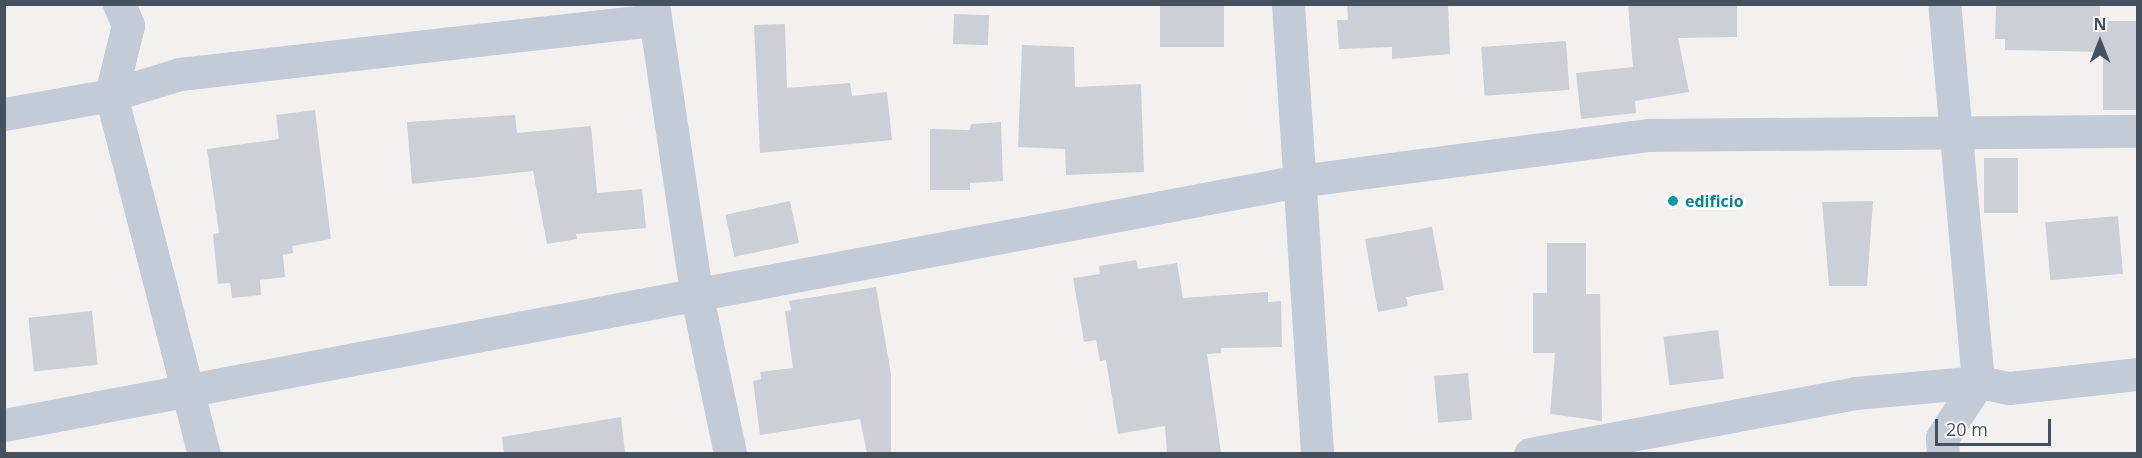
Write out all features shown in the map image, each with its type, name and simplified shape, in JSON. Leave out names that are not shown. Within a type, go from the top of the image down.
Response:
[{"type":"street","points":[[119,4],[128,25],[111,95],[204,453]]},
{"type":"street","points":[[1288,4],[1317,453]]},
{"type":"street","points":[[1943,453],[1942,438],[1978,382],[1944,4]]},
{"type":"street","points":[[4,114],[111,95],[180,75],[654,12],[696,292],[730,453]]},
{"type":"street","points":[[4,425],[696,292],[1299,181],[1649,135],[2138,131]]},
{"type":"street","points":[[1530,453],[1855,393],[1978,382],[2009,388],[2138,374]]},
{"type":"building","points":[[1160,4],[1224,4],[1224,47],[1160,47]]},
{"type":"building","points":[[1347,4],[1448,4],[1450,54],[1392,59],[1392,47],[1339,49],[1337,20],[1348,20]]},
{"type":"building","points":[[1628,4],[1737,4],[1737,37],[1678,38],[1689,92],[1635,101],[1636,113],[1581,119],[1576,73],[1633,67]]},
{"type":"building","points":[[1996,4],[2100,4],[2100,21],[2138,21],[2138,110],[2103,110],[2103,52],[2005,50],[2005,39],[1995,39]]},
{"type":"building","points":[[954,14],[989,15],[988,45],[953,44]]},
{"type":"building","points":[[785,24],[787,88],[850,83],[852,96],[887,92],[892,140],[760,153],[754,25]]},
{"type":"building","points":[[1566,41],[1569,90],[1485,96],[1481,47]]},
{"type":"building","points":[[1022,45],[1074,47],[1075,87],[1141,84],[1144,172],[1066,175],[1065,149],[1018,147]]},
{"type":"building","points":[[315,110],[331,239],[292,246],[293,253],[283,255],[285,277],[260,280],[261,295],[232,298],[230,283],[218,284],[213,234],[219,233],[207,149],[279,139],[276,115]]},
{"type":"building","points":[[515,115],[517,133],[591,126],[597,193],[642,189],[646,228],[576,234],[577,239],[547,244],[533,171],[412,184],[407,122]]},
{"type":"building","points":[[1001,122],[1003,181],[970,183],[970,190],[930,190],[930,129],[970,130],[971,124]]},
{"type":"building","points":[[1984,158],[2018,158],[2018,213],[1984,213]]},
{"type":"building","points":[[790,201],[799,243],[734,257],[725,215]]},
{"type":"building","points":[[1873,201],[1867,286],[1829,286],[1822,202]]},
{"type":"building","points":[[2118,216],[2123,274],[2050,280],[2045,222]]},
{"type":"building","points":[[1432,227],[1444,290],[1406,297],[1408,306],[1378,312],[1365,239]]},
{"type":"building","points":[[1547,243],[1586,243],[1586,294],[1600,294],[1602,421],[1550,414],[1555,353],[1533,353],[1533,293],[1547,293]]},
{"type":"building","points":[[1136,260],[1138,269],[1177,263],[1183,298],[1268,292],[1268,302],[1281,301],[1282,347],[1221,348],[1221,353],[1207,354],[1221,453],[1167,453],[1165,426],[1118,434],[1106,360],[1100,361],[1096,340],[1084,342],[1073,278],[1100,274],[1099,266]]},
{"type":"building","points":[[876,287],[891,374],[891,453],[867,453],[860,419],[760,435],[753,381],[761,379],[760,372],[793,368],[785,311],[791,310],[789,301]]},
{"type":"building","points":[[92,311],[98,365],[34,371],[28,318]]},
{"type":"building","points":[[1718,330],[1724,379],[1669,385],[1663,337]]},
{"type":"building","points":[[1468,373],[1472,420],[1438,423],[1434,376]]},
{"type":"building","points":[[621,417],[625,453],[504,453],[502,437]]},
{"type":"place","name":"edificio","points":[[1673,201]]}]
